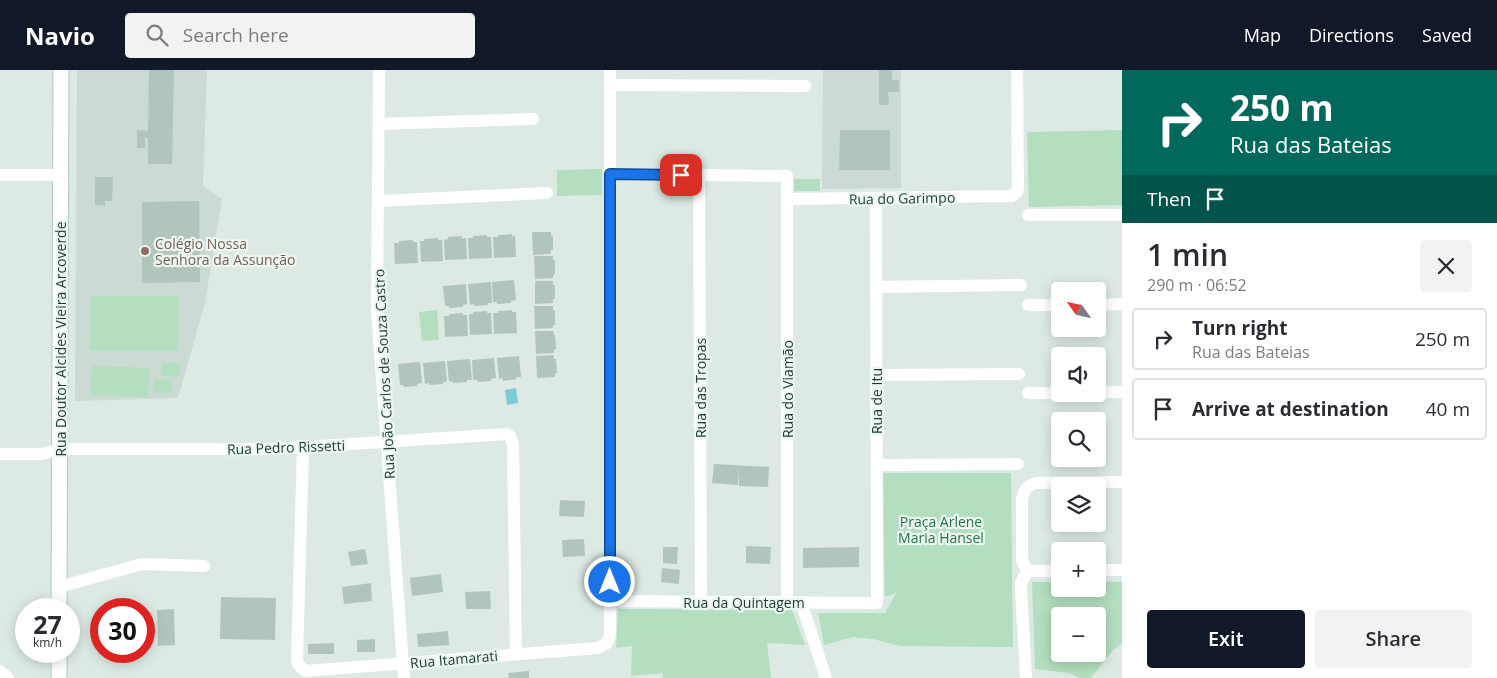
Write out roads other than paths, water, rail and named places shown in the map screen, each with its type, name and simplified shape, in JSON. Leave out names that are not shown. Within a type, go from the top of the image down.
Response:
[{"type":"street","name":"Rua Doutor Alcides Vieira Arcoverde","points":[[59,598],[61,70]]},
{"type":"street","name":"Rua João Carlos de Souza Castro","points":[[379,70],[378,311],[404,678]]},
{"type":"street","points":[[610,70],[610,602]]},
{"type":"street","name":"Rua do Garimpo","points":[[788,199],[1009,197],[1015,194],[1018,188],[1017,70]]},
{"type":"street","points":[[610,85],[805,86]]},
{"type":"street","points":[[379,124],[533,119]]},
{"type":"street","points":[[610,174],[699,175]]},
{"type":"street","points":[[0,175],[61,176]]},
{"type":"street","name":"Rua do Viamão","points":[[699,175],[788,176],[787,602]]},
{"type":"street","name":"Rua das Tropas","points":[[699,175],[700,602]]},
{"type":"street","points":[[378,201],[547,193]]},
{"type":"street","name":"Rua de Itu","points":[[876,198],[877,603]]},
{"type":"street","points":[[1028,215],[1122,215]]},
{"type":"street","points":[[876,287],[1021,285]]},
{"type":"street","points":[[1106,304],[1122,304]]},
{"type":"street","points":[[1028,305],[1051,305]]},
{"type":"street","points":[[876,375],[1019,374]]},
{"type":"street","points":[[1106,392],[1122,392]]},
{"type":"street","points":[[1028,393],[1051,393]]},
{"type":"street","name":"Rua Pedro Rissetti","points":[[0,454],[42,454],[60,449],[303,448],[502,433],[510,436],[513,444],[516,654]]},
{"type":"street","name":"Rua Itamarati","points":[[303,448],[297,660],[305,671],[598,648],[607,643],[610,635],[610,602]]},
{"type":"street","points":[[877,465],[1018,464]]},
{"type":"street","points":[[1027,571],[1022,560],[1022,498],[1026,487],[1036,483],[1122,482]]},
{"type":"street","points":[[59,587],[142,564],[204,566]]},
{"type":"street","points":[[1106,570],[1122,570]]},
{"type":"street","points":[[1027,571],[1051,571]]},
{"type":"street","points":[[1026,678],[1021,583],[1027,571]]},
{"type":"street","name":"Rua da Quintagem","points":[[610,602],[877,603]]},
{"type":"street","points":[[801,602],[826,678]]},
{"type":"street","points":[[59,663],[59,678]]},
{"type":"street","points":[[0,671],[8,678]]},
{"type":"water","points":[[516,388],[518,403],[507,405],[505,390]]},
{"type":"place","name":"Colégio Nossa Senhora da Assunção","points":[[145,251]]},
{"type":"park label","name":"Praça Arlene Maria Hansel","points":[[941,530]]}]
